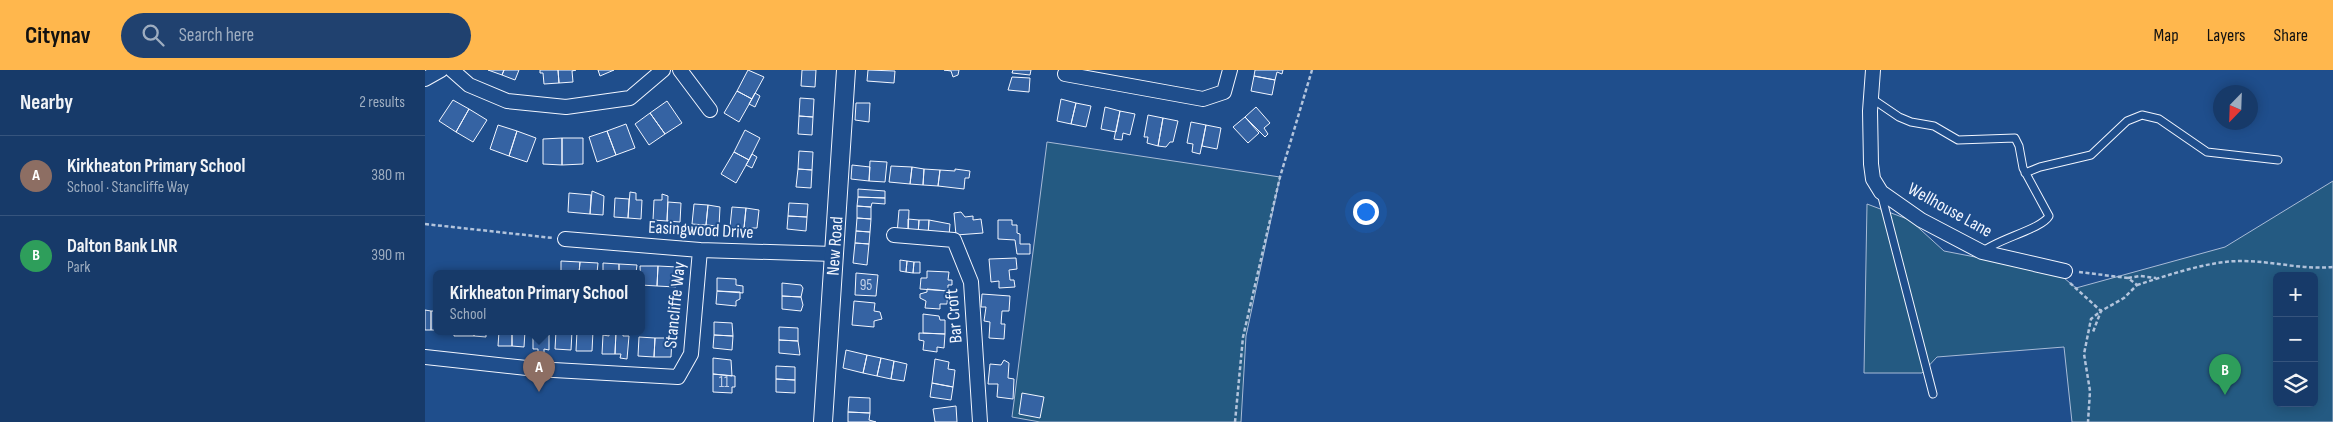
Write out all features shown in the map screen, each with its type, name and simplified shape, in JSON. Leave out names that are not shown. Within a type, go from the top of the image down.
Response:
[{"type":"street","points":[[425,79],[441,70]]},
{"type":"street","points":[[452,70],[469,84],[507,101],[566,107],[629,98],[663,70]]},
{"type":"street","points":[[680,70],[710,110]]},
{"type":"street","name":"New Road","points":[[823,422],[846,70]]},
{"type":"street","points":[[1065,74],[1082,74],[1203,100],[1224,92],[1229,70]]},
{"type":"street","name":"Wellhouse Lane","points":[[1873,70],[1871,164],[1873,179],[1881,192],[1921,220],[1982,252],[2058,269]]},
{"type":"street","name":"Bar Croft","points":[[894,235],[955,240],[971,282],[980,422]]},
{"type":"street","name":"Easingwood Drive","points":[[565,239],[700,250],[834,254]]},
{"type":"street","name":"Stancliffe Way","points":[[425,357],[536,370],[678,377],[691,354],[700,250]]},
{"type":"lane","points":[[1871,98],[1876,99],[1899,117],[1911,122],[1934,126],[1958,140],[2015,138],[2019,146],[2025,173],[2049,212],[2048,219],[2001,240],[1982,252]]},
{"type":"lane","points":[[2025,173],[2091,155],[2127,121],[2142,115],[2159,119],[2207,152],[2278,160]]},
{"type":"lane","points":[[1881,192],[1933,394]]},
{"type":"path","points":[[1235,422],[1243,337],[1280,176],[1312,70]]},
{"type":"path","points":[[425,224],[565,239]]},
{"type":"path","points":[[2088,422],[2090,391],[2084,354],[2091,319],[2124,298],[2137,285],[2214,263],[2241,261],[2315,269],[2333,268]]},
{"type":"path","points":[[2058,269],[2128,278],[2140,276],[2159,278]]},
{"type":"path","points":[[2058,269],[2101,311]]},
{"type":"path","points":[[2128,278],[2137,285]]},
{"type":"path","points":[[2093,332],[2101,311]]},
{"type":"shaded area","points":[[1047,142],[1280,177],[1246,336],[1241,422],[1040,422],[1012,417]]},
{"type":"shaded area","points":[[2333,181],[2333,422],[2072,422],[2064,347],[1937,357],[1922,373],[1864,373],[1867,204],[1910,220],[1944,251],[2058,273],[2076,288],[2225,247]]},
{"type":"building","points":[[488,70],[504,70],[502,75]]},
{"type":"building","points":[[504,70],[519,70],[515,80],[502,75]]},
{"type":"building","points":[[540,70],[558,70],[559,83],[544,84],[543,73],[540,73]]},
{"type":"building","points":[[558,70],[576,70],[572,71],[573,82],[559,83]]},
{"type":"building","points":[[598,70],[614,70],[600,76]]},
{"type":"building","points":[[748,70],[764,77],[752,99],[737,91]]},
{"type":"building","points":[[802,70],[816,70],[815,87],[801,86]]},
{"type":"building","points":[[868,70],[895,71],[894,83],[867,81]]},
{"type":"building","points":[[944,70],[959,70],[958,75],[953,77],[951,71]]},
{"type":"building","points":[[1013,70],[1031,70],[1030,75],[1012,73]]},
{"type":"building","points":[[1255,70],[1283,70],[1282,74],[1277,72],[1275,80],[1254,76]]},
{"type":"building","points":[[1254,76],[1275,80],[1272,95],[1251,91]]},
{"type":"building","points":[[1012,77],[1030,78],[1029,92],[1008,90]]},
{"type":"building","points":[[737,91],[752,99],[739,122],[724,113]]},
{"type":"building","points":[[755,93],[760,96],[755,107],[749,104]]},
{"type":"building","points":[[800,98],[814,99],[813,117],[799,116]]},
{"type":"building","points":[[1061,99],[1076,103],[1071,124],[1057,121]]},
{"type":"building","points":[[453,100],[469,109],[456,132],[439,121]]},
{"type":"building","points":[[667,101],[682,123],[665,134],[650,113]]},
{"type":"building","points":[[856,103],[870,103],[869,122],[855,120]]},
{"type":"building","points":[[1076,103],[1091,106],[1086,127],[1071,124]]},
{"type":"building","points":[[1105,107],[1120,111],[1116,132],[1101,129]]},
{"type":"building","points":[[1256,107],[1270,123],[1264,128],[1268,134],[1265,137],[1245,117]]},
{"type":"building","points":[[469,109],[487,120],[473,142],[456,132]]},
{"type":"building","points":[[1120,111],[1135,114],[1130,135],[1123,133],[1122,140],[1114,139]]},
{"type":"building","points":[[650,113],[665,134],[649,145],[635,124]]},
{"type":"building","points":[[1148,115],[1163,118],[1158,146],[1147,143],[1148,137],[1144,137]]},
{"type":"building","points":[[799,116],[813,117],[812,135],[798,134]]},
{"type":"building","points":[[1245,117],[1259,133],[1248,143],[1233,127]]},
{"type":"building","points":[[1163,118],[1178,121],[1173,142],[1170,142],[1166,147],[1158,146]]},
{"type":"building","points":[[1191,122],[1206,125],[1200,154],[1192,152],[1193,144],[1187,143]]},
{"type":"building","points":[[626,124],[635,148],[616,155],[607,131]]},
{"type":"building","points":[[498,125],[517,131],[509,156],[490,149]]},
{"type":"building","points":[[1206,125],[1221,128],[1217,149],[1202,146]]},
{"type":"building","points":[[745,130],[760,138],[749,160],[734,152]]},
{"type":"building","points":[[517,131],[536,138],[527,162],[509,156]]},
{"type":"building","points":[[607,131],[616,155],[597,162],[589,137]]},
{"type":"building","points":[[562,138],[583,138],[583,164],[562,165]]},
{"type":"building","points":[[562,138],[562,165],[543,164],[543,139]]},
{"type":"building","points":[[799,151],[813,152],[812,170],[798,169]]},
{"type":"building","points":[[734,152],[749,160],[736,183],[721,174]]},
{"type":"building","points":[[752,154],[757,157],[752,168],[746,165]]},
{"type":"building","points":[[870,161],[887,162],[885,182],[869,181]]},
{"type":"building","points":[[852,165],[870,167],[869,181],[851,179]]},
{"type":"building","points":[[891,166],[912,167],[910,184],[889,182]]},
{"type":"building","points":[[912,167],[924,169],[923,185],[910,184]]},
{"type":"building","points":[[798,169],[812,170],[811,188],[796,187]]},
{"type":"building","points":[[924,169],[940,170],[938,186],[923,185]]},
{"type":"building","points":[[955,169],[970,171],[969,178],[965,178],[964,189],[938,186],[940,170],[955,171]]},
{"type":"building","points":[[858,189],[885,191],[885,198],[858,197]]},
{"type":"building","points":[[592,191],[604,196],[603,215],[590,214]]},
{"type":"building","points":[[630,192],[636,193],[636,200],[642,200],[641,219],[628,218]]},
{"type":"building","points":[[569,193],[591,195],[590,214],[568,212]]},
{"type":"building","points":[[662,194],[668,196],[667,221],[653,220],[654,200],[662,200]]},
{"type":"building","points":[[858,197],[885,198],[885,204],[872,203],[871,207],[857,206]]},
{"type":"building","points":[[615,198],[629,199],[628,218],[614,217]]},
{"type":"building","points":[[668,202],[681,203],[680,222],[667,221]]},
{"type":"building","points":[[789,203],[808,204],[807,217],[788,216]]},
{"type":"building","points":[[694,204],[708,205],[706,225],[692,224]]},
{"type":"building","points":[[708,205],[720,207],[719,226],[706,225]]},
{"type":"building","points":[[857,206],[871,207],[871,219],[857,218]]},
{"type":"building","points":[[732,207],[746,208],[744,228],[730,227]]},
{"type":"building","points":[[746,208],[759,210],[757,228],[744,228]]},
{"type":"building","points":[[899,210],[909,210],[908,234],[897,234]]},
{"type":"building","points":[[961,212],[965,217],[973,216],[973,220],[981,219],[983,233],[956,235],[954,213]]},
{"type":"building","points":[[788,216],[807,217],[806,231],[787,229]]},
{"type":"building","points":[[857,218],[871,219],[870,232],[856,231]]},
{"type":"building","points":[[908,219],[919,220],[918,235],[908,234]]},
{"type":"building","points":[[919,220],[929,220],[928,236],[918,235]]},
{"type":"building","points":[[929,220],[950,224],[949,236],[928,236]]},
{"type":"building","points":[[998,220],[1012,220],[1012,225],[1017,225],[1017,233],[1020,234],[1020,244],[1030,244],[1030,254],[1017,254],[1015,240],[998,239]]},
{"type":"building","points":[[856,231],[870,232],[869,244],[855,243]]},
{"type":"building","points":[[855,243],[869,244],[867,265],[853,263]]},
{"type":"building","points":[[1016,258],[1017,269],[1009,270],[1010,280],[1014,280],[1015,287],[999,288],[999,281],[991,282],[989,259]]},
{"type":"building","points":[[900,260],[907,261],[906,272],[900,271]]},
{"type":"building","points":[[561,261],[580,262],[579,270],[561,270]]},
{"type":"building","points":[[907,261],[914,262],[913,273],[906,272]]},
{"type":"building","points":[[580,262],[598,263],[597,270],[579,270]]},
{"type":"building","points":[[914,262],[920,262],[920,273],[913,273]]},
{"type":"building","points":[[603,263],[619,264],[619,270],[603,270]]},
{"type":"building","points":[[619,264],[637,265],[636,270],[619,270]]},
{"type":"building","points":[[640,266],[658,266],[657,286],[645,285],[645,270],[640,270]]},
{"type":"building","points":[[658,266],[678,267],[676,287],[657,286]]},
{"type":"building","points":[[927,271],[949,272],[948,280],[952,280],[952,285],[948,285],[948,291],[920,289],[921,278],[927,278]]},
{"type":"building","points":[[856,273],[878,275],[876,296],[855,295]]},
{"type":"building","points":[[717,278],[736,279],[736,285],[743,286],[743,293],[717,291]]},
{"type":"building","points":[[782,283],[801,285],[803,288],[801,297],[782,296]]},
{"type":"building","points":[[927,289],[948,291],[947,304],[940,304],[940,309],[925,308],[926,301],[920,298],[920,294],[927,292]]},
{"type":"building","points":[[717,291],[740,292],[740,299],[736,301],[736,306],[716,304]]},
{"type":"building","points":[[982,294],[1010,296],[1009,311],[1002,311],[1001,324],[1005,324],[1004,339],[989,338],[990,322],[984,321],[986,307],[981,307]]},
{"type":"building","points":[[782,296],[801,297],[803,305],[801,311],[782,309]]},
{"type":"building","points":[[854,301],[875,303],[874,311],[880,312],[882,319],[874,321],[874,327],[852,325]]},
{"type":"building","points":[[425,310],[431,311],[431,330],[425,330]]},
{"type":"building","points":[[431,311],[433,311],[433,330],[431,330]]},
{"type":"building","points":[[923,314],[939,316],[940,320],[945,320],[945,334],[923,333]]},
{"type":"building","points":[[714,322],[732,323],[733,336],[714,335]]},
{"type":"building","points":[[779,327],[798,328],[798,341],[779,340]]},
{"type":"building","points":[[919,333],[945,334],[944,348],[937,347],[937,352],[923,350],[924,341],[919,340]]},
{"type":"building","points":[[454,335],[474,335],[474,336]]},
{"type":"building","points":[[486,335],[486,337],[474,336]]},
{"type":"building","points":[[499,335],[512,335],[512,346],[498,346]]},
{"type":"building","points":[[512,335],[525,335],[524,347],[512,346]]},
{"type":"building","points":[[533,335],[549,335],[549,350],[544,349],[544,353],[538,352],[538,349],[533,349]]},
{"type":"building","points":[[556,335],[572,335],[571,350],[555,349]]},
{"type":"building","points":[[577,335],[593,335],[592,351],[576,351]]},
{"type":"building","points":[[603,335],[616,335],[615,354],[602,354]]},
{"type":"building","points":[[616,335],[629,336],[627,359],[620,358],[621,354],[615,354]]},
{"type":"building","points":[[714,335],[733,336],[732,350],[713,348]]},
{"type":"building","points":[[639,337],[655,338],[654,357],[638,356]]},
{"type":"building","points":[[655,338],[672,338],[671,357],[654,357]]},
{"type":"building","points":[[779,340],[798,341],[800,355],[779,353]]},
{"type":"building","points":[[846,350],[867,355],[863,373],[843,368]]},
{"type":"building","points":[[867,355],[881,358],[877,376],[863,373]]},
{"type":"building","points":[[713,358],[731,360],[732,376],[713,374]]},
{"type":"building","points":[[881,358],[894,361],[891,379],[877,376]]},
{"type":"building","points":[[935,359],[949,362],[948,369],[955,370],[953,387],[932,383]]},
{"type":"building","points":[[1004,360],[1009,363],[1008,378],[1014,379],[1013,399],[997,397],[998,384],[988,384],[990,364],[1001,365]]},
{"type":"building","points":[[894,361],[907,364],[904,381],[891,379]]},
{"type":"building","points":[[776,366],[795,367],[795,380],[776,379]]},
{"type":"building","points":[[713,374],[735,376],[735,387],[732,387],[732,393],[713,392]]},
{"type":"building","points":[[776,379],[795,380],[795,393],[776,392]]},
{"type":"building","points":[[932,383],[953,387],[951,400],[930,397]]},
{"type":"building","points":[[1022,393],[1044,397],[1040,418],[1019,414]]},
{"type":"building","points":[[849,397],[870,398],[870,413],[848,412]]},
{"type":"building","points":[[956,406],[957,422],[935,422],[933,409]]},
{"type":"building","points":[[848,412],[870,413],[869,420],[876,422],[848,422]]},
{"type":"place","name":"Kirkheaton Primary School","points":[[539,392]]},
{"type":"place","name":"Dalton Bank LNR","points":[[2225,395]]}]
